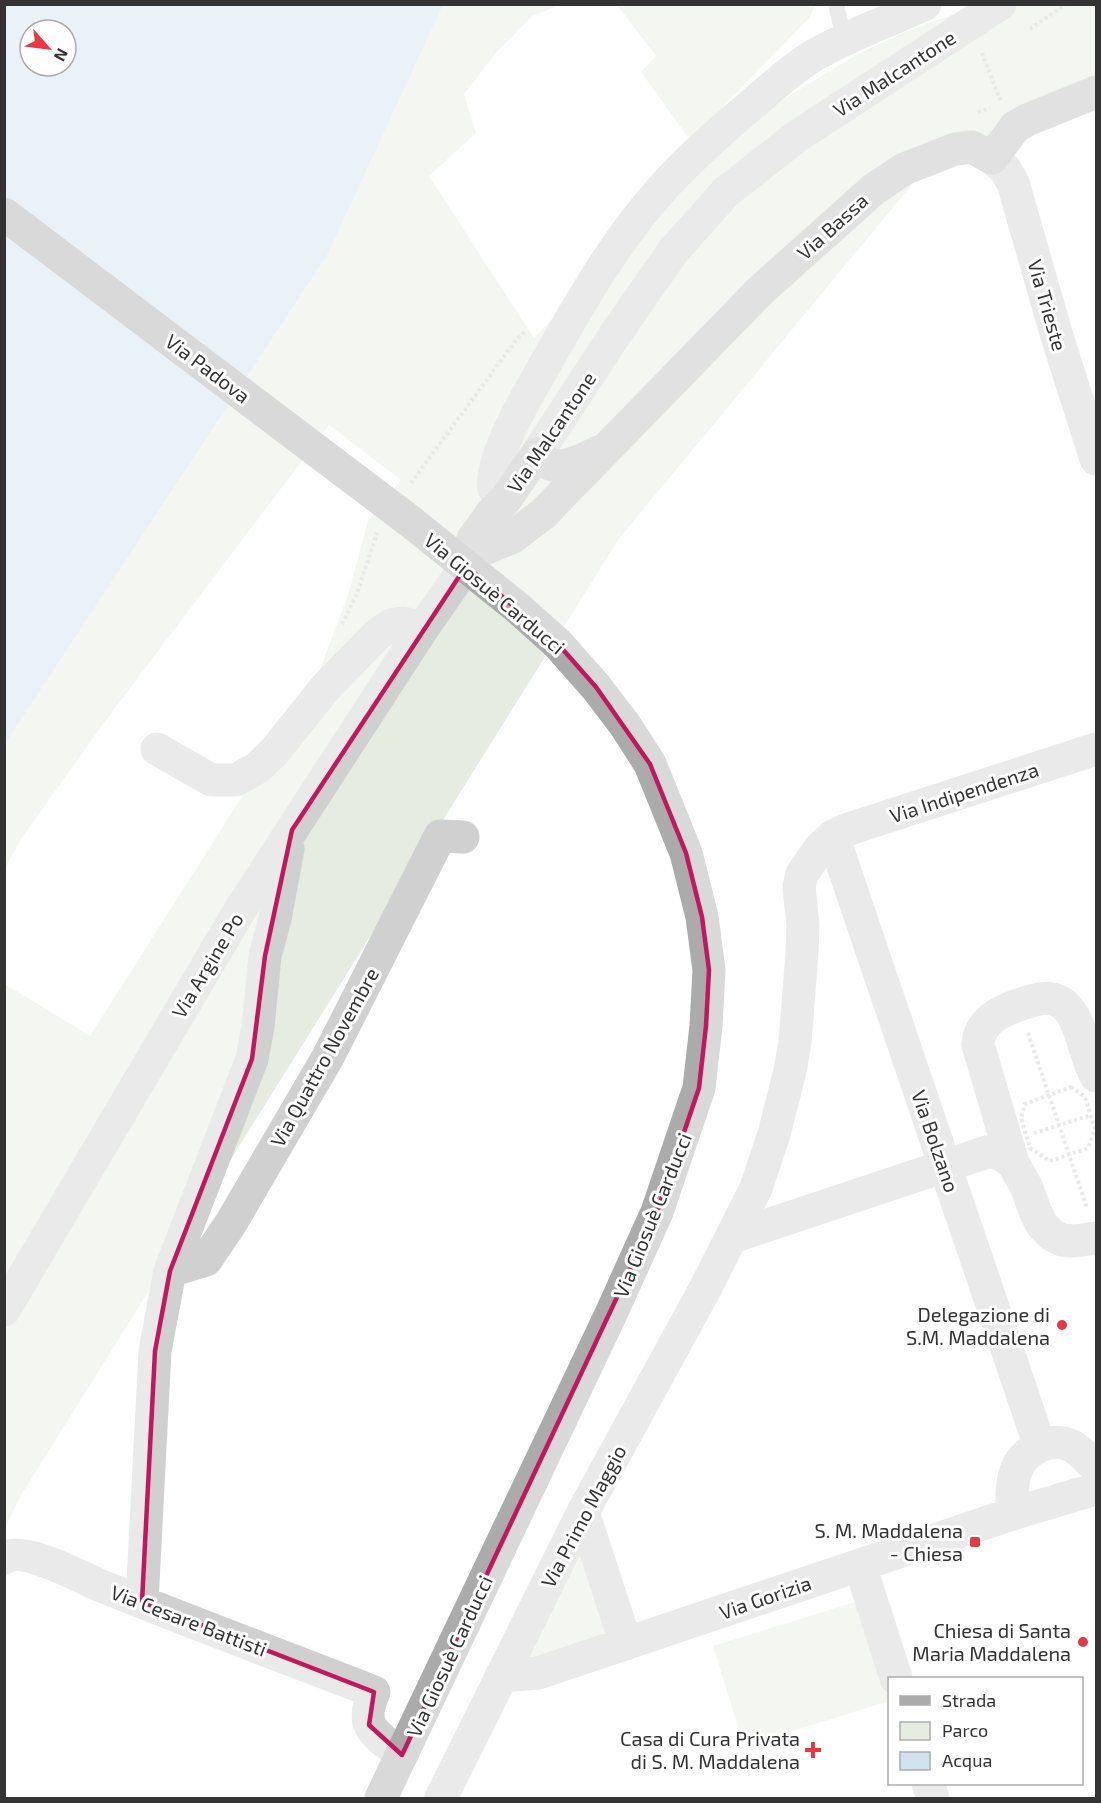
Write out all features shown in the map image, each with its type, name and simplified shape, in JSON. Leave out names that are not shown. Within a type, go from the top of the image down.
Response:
[{"type":"main road","name":"Via Padova","points":[[4,214],[399,513]]},
{"type":"main road","name":"Via Giosuè Carducci","points":[[381,1798],[657,1212],[699,1088],[709,970],[702,916],[686,852],[650,764],[625,726],[596,687],[558,644],[519,609],[476,557],[399,513]]},
{"type":"street","name":"Via Malcantone","points":[[924,4],[844,39],[790,72],[684,165],[638,218],[589,289],[525,400],[502,448],[492,481],[494,489],[506,499],[674,250],[721,198],[796,137],[990,10]]},
{"type":"street","points":[[992,158],[1015,127],[1096,92]]},
{"type":"street","name":"Via Bassa","points":[[476,557],[511,538],[543,514],[760,291],[874,189],[904,169],[955,149],[972,147],[992,158]]},
{"type":"street","name":"Via Trieste","points":[[992,158],[1005,169],[1013,183],[1056,333],[1096,459]]},
{"type":"street","points":[[537,454],[550,464],[572,464],[607,448]]},
{"type":"street","points":[[476,557],[473,539],[492,513],[506,499],[531,516],[543,514]]},
{"type":"street","name":"Via Argine Po","points":[[4,1310],[205,969],[292,830],[423,628],[476,557]]},
{"type":"street","points":[[157,748],[211,780],[236,780],[257,768],[274,752],[326,687],[378,634],[391,625],[403,623],[423,628]]},
{"type":"street","name":"Via Indipendenza","points":[[833,836],[1096,749]]},
{"type":"street","points":[[142,1602],[155,1351],[170,1270],[252,1059],[265,956],[275,919],[292,830]]},
{"type":"street","name":"Via Quattro Novembre","points":[[170,1270],[206,1260],[225,1232],[328,1057],[440,836],[464,837]]},
{"type":"street","name":"Via Bolzano","points":[[833,836],[1040,1446]]},
{"type":"street","name":"Via Primo Maggio","points":[[441,1798],[583,1512],[732,1237],[765,1163],[790,1071],[798,1013],[802,953],[799,887],[802,874],[820,848],[833,836]]},
{"type":"street","points":[[1093,1227],[1074,1241],[1062,1240],[1052,1235],[1035,1213],[1026,1186],[1009,1150],[996,1137],[999,1116],[978,1045],[979,1035],[988,1021],[1018,1004],[1044,998],[1055,999],[1068,1007],[1074,1016],[1096,1076]]},
{"type":"street","points":[[732,1237],[945,1166],[1009,1150]]},
{"type":"street","points":[[1012,1514],[1012,1487],[1018,1465],[1028,1453],[1040,1446],[1060,1442],[1072,1446],[1096,1468]]},
{"type":"street","name":"Via Gorizia","points":[[501,1676],[538,1673],[1012,1514],[1096,1489]]},
{"type":"street","points":[[583,1512],[626,1644]]},
{"type":"street","name":"Via Cesare Battisti","points":[[4,1558],[11,1554],[32,1557],[374,1692]]},
{"type":"street","points":[[860,1565],[896,1677]]},
{"type":"street","name":"Via Giosuè Carducci","points":[[374,1692],[366,1714],[369,1725],[377,1735],[402,1755]]},
{"type":"lane","points":[[836,4],[844,39]]},
{"type":"path","points":[[1030,29],[1066,4]]},
{"type":"path","points":[[978,112],[1001,103],[990,10]]},
{"type":"path","points":[[337,633],[399,513],[516,340],[528,329]]},
{"type":"path","points":[[1018,1004],[1093,1227]]},
{"type":"path","points":[[1071,1088],[1085,1097],[1095,1129],[1088,1148],[1050,1161],[1030,1148],[1009,1150],[1025,1104],[1071,1088]]},
{"type":"path","points":[[1009,1150],[1059,1125],[1091,1115]]},
{"type":"highlighted area","points":[[466,566],[558,644],[596,687],[650,764],[686,853],[702,917],[709,970],[706,1026],[699,1088],[657,1212],[402,1755],[369,1725],[374,1692],[142,1602],[155,1351],[170,1271],[252,1059],[265,956],[292,830]]},
{"type":"green space","points":[[443,5],[560,5],[532,16],[495,54],[464,94],[476,133],[429,176],[534,338],[691,173],[782,100],[858,54],[907,31],[955,14],[970,5],[1096,5],[1096,82],[919,176],[618,540],[21,1495],[5,1528],[5,984],[90,1036],[316,680],[349,592],[368,521],[401,480],[329,425],[103,724],[21,839],[5,868],[5,744],[328,254]]},
{"type":"green space","points":[[617,5],[815,5],[810,17],[690,140],[641,72],[656,56]]},
{"type":"green space","points":[[580,1537],[614,1632],[532,1664],[515,1662]]},
{"type":"green space","points":[[858,1601],[888,1701],[744,1746],[713,1646]]},
{"type":"water","points":[[5,5],[443,5],[328,254],[5,744]]},
{"type":"place","name":"Delegazione di S.M. Maddalena","points":[[1062,1325]]},
{"type":"place","name":"S. M. Maddalena - Chiesa","points":[[975,1542]]},
{"type":"place","name":"Chiesa di Santa Maria Maddalena","points":[[1083,1642]]},
{"type":"place","name":"Casa di Cura Privata di S. M. Maddalena","points":[[813,1750]]}]
